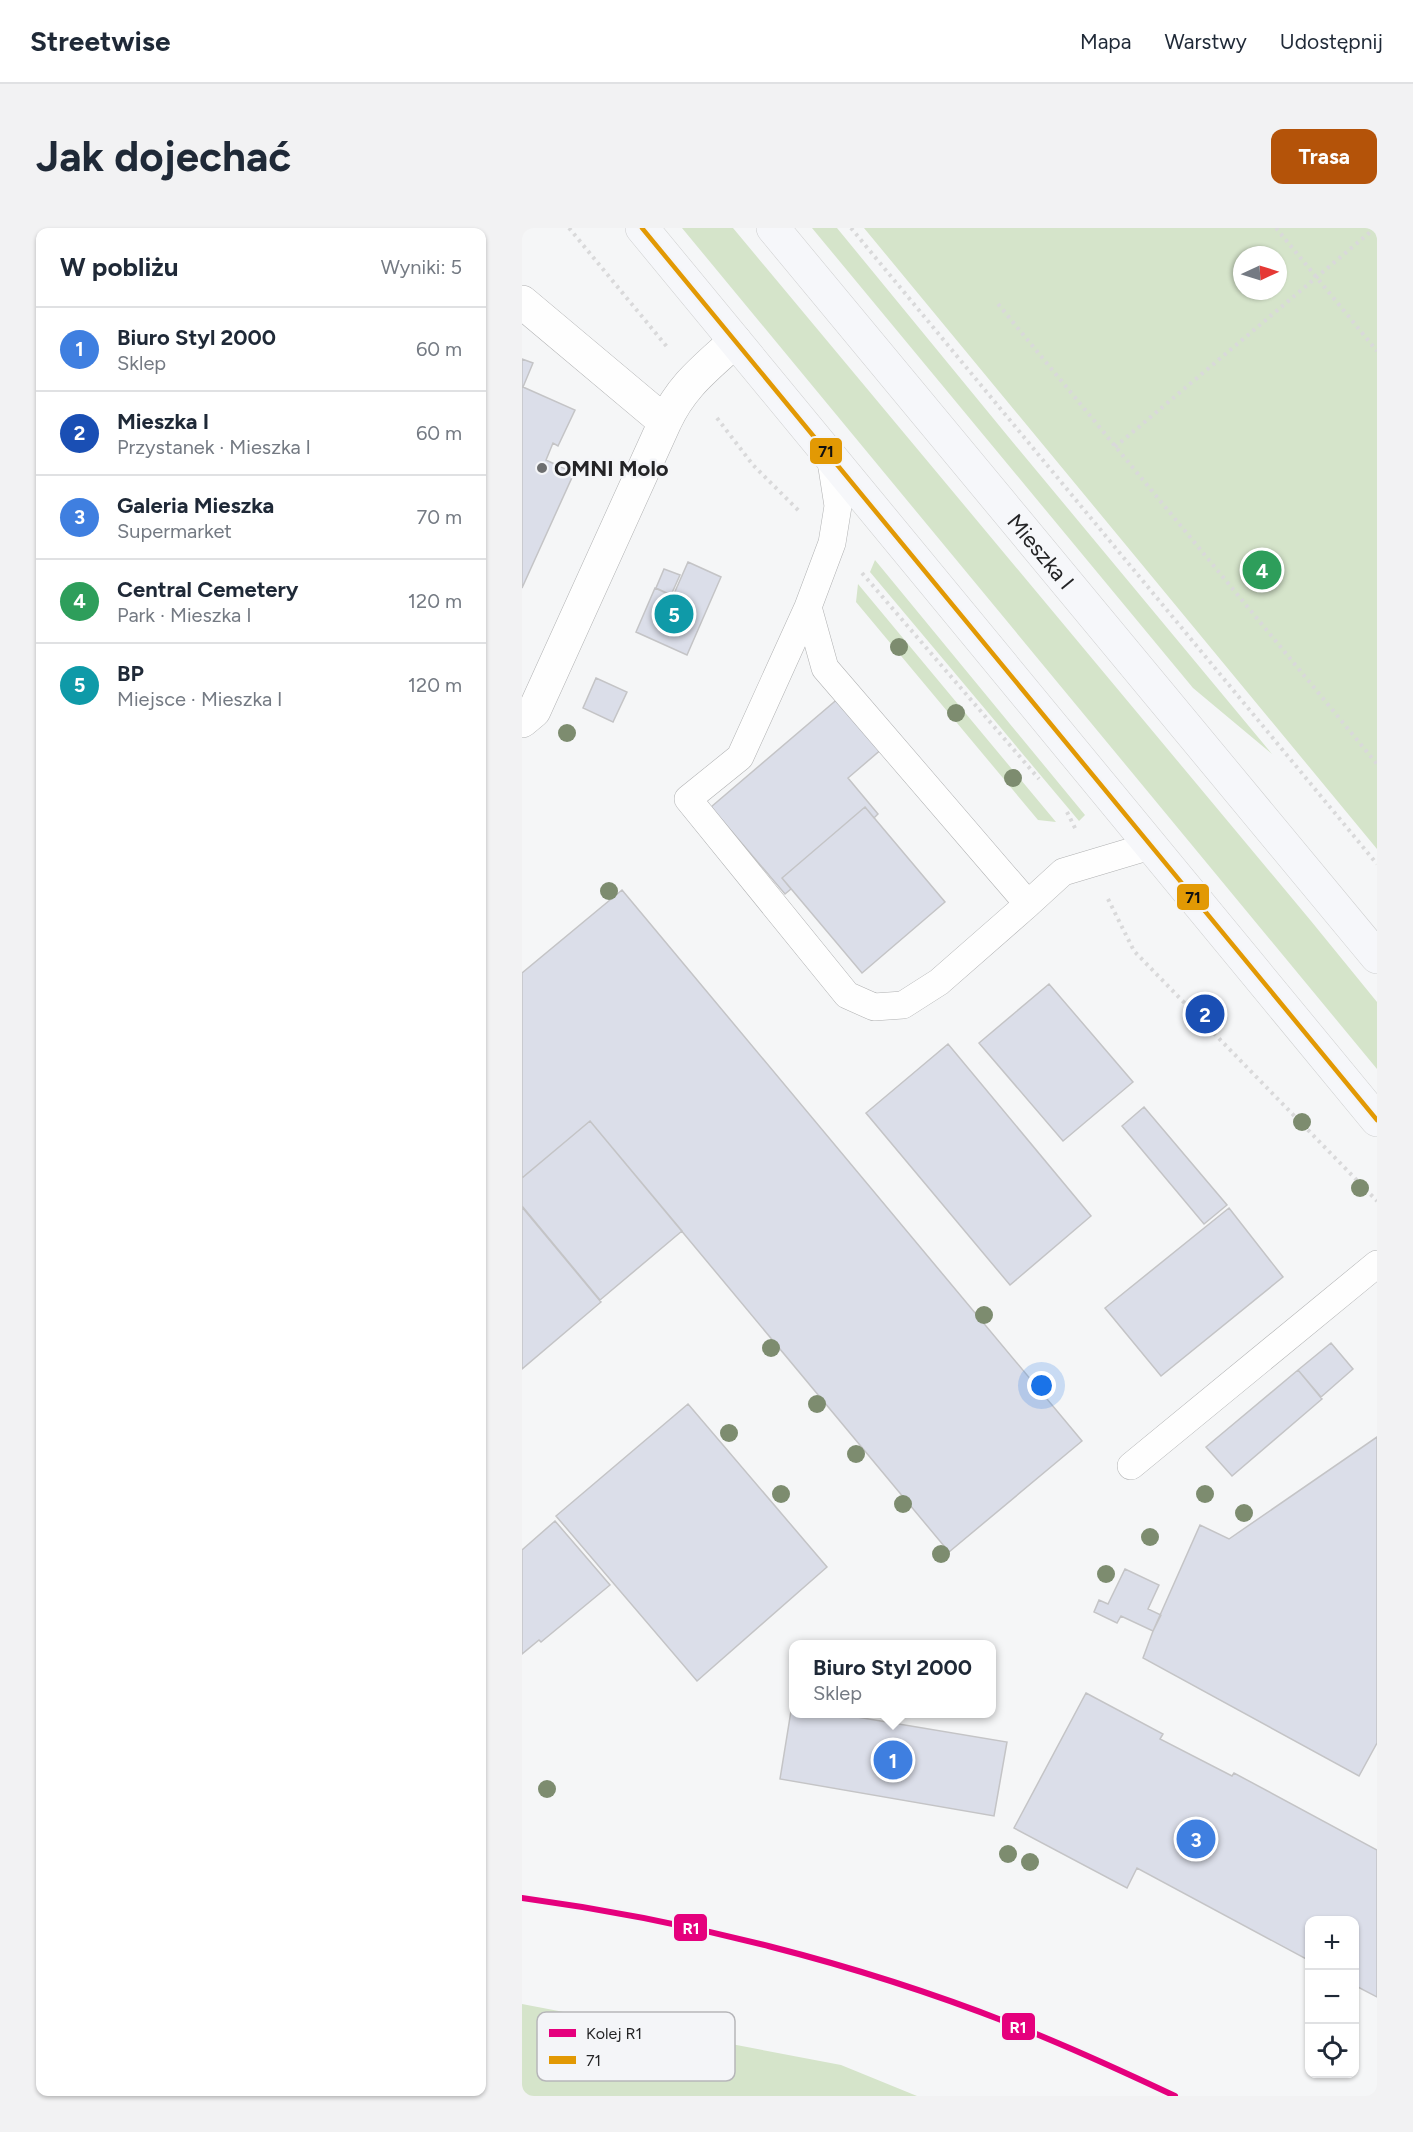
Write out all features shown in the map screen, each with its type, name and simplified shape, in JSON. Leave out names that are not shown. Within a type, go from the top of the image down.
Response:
[{"type":"main road","points":[[642,228],[1377,1120]]},
{"type":"main road","name":"Mieszka I","points":[[773,228],[1377,957]]},
{"type":"street","points":[[522,302],[665,422]]},
{"type":"street","points":[[522,721],[534,711],[675,401],[688,384],[735,341]]},
{"type":"lane","points":[[830,455],[838,506],[832,543],[808,607],[740,757],[688,799],[847,995],[874,1007],[903,1005],[939,982],[1063,872],[1150,846]]},
{"type":"lane","points":[[808,607],[825,668],[1028,904]]},
{"type":"lane","points":[[1131,1466],[1377,1264]]},
{"type":"path","points":[[569,228],[670,349],[688,384],[753,465],[873,584],[1045,787]]},
{"type":"path","points":[[851,228],[1377,864]]},
{"type":"path","points":[[1276,228],[1377,351]]},
{"type":"path","points":[[1115,447],[1375,228]]},
{"type":"path","points":[[998,304],[1377,764]]},
{"type":"path","points":[[1060,805],[1068,814],[1134,951],[1377,1201]]},
{"type":"green space","points":[[682,228],[733,228],[1311,921],[1377,1002],[1377,1069]]},
{"type":"green space","points":[[812,228],[837,228],[1272,754],[1193,688]]},
{"type":"green space","points":[[864,228],[1377,228],[1377,849]]},
{"type":"green space","points":[[875,560],[1085,815],[1079,821],[870,572]]},
{"type":"green space","points":[[858,584],[1056,822],[1038,820],[856,602]]},
{"type":"green space","points":[[522,2004],[564,2012],[537,2012],[537,2081],[735,2081],[735,2045],[841,2065],[917,2096],[522,2096]]},
{"type":"building","name":"OMNI Molo","points":[[522,359],[533,363],[523,387],[575,410],[558,446],[553,443],[546,460],[574,473],[522,588]]},
{"type":"building","points":[[688,562],[721,577],[687,655],[636,632],[655,588],[673,596]]},
{"type":"building","points":[[664,569],[680,575],[671,595],[656,588]]},
{"type":"building","points":[[596,678],[627,692],[613,722],[583,708]]},
{"type":"building","points":[[854,685],[897,736],[848,778],[878,814],[874,818],[865,807],[782,878],[791,889],[785,894],[711,807]]},
{"type":"building","points":[[865,807],[945,902],[862,973],[782,878]]},
{"type":"building","points":[[622,890],[1082,1441],[949,1552],[590,1121],[522,1178],[522,973]]},
{"type":"building","points":[[1049,984],[1133,1082],[1063,1141],[979,1043]]},
{"type":"building","points":[[948,1044],[1091,1216],[1010,1285],[866,1113]]},
{"type":"building","points":[[1144,1107],[1227,1205],[1204,1224],[1122,1126]]},
{"type":"building","points":[[590,1121],[682,1231],[600,1300],[522,1206],[522,1178]]},
{"type":"building","points":[[522,1207],[601,1302],[522,1369]]},
{"type":"building","points":[[1229,1208],[1283,1277],[1161,1376],[1105,1308]]},
{"type":"building","points":[[1331,1343],[1353,1369],[1321,1397],[1298,1370]]},
{"type":"building","points":[[1298,1370],[1322,1399],[1232,1476],[1206,1447]]},
{"type":"building","points":[[688,1404],[827,1567],[697,1681],[556,1516]]},
{"type":"building","points":[[1377,1437],[1377,1743],[1359,1776],[1143,1658],[1200,1525],[1229,1539]]},
{"type":"building","points":[[555,1521],[610,1585],[541,1642],[539,1640],[522,1654],[522,1550]]},
{"type":"building","points":[[1125,1569],[1159,1585],[1148,1609],[1161,1615],[1153,1631],[1121,1616],[1117,1623],[1094,1612],[1099,1600],[1108,1604]]},
{"type":"building","points":[[1086,1693],[1163,1734],[1160,1739],[1232,1776],[1234,1773],[1377,1850],[1377,1997],[1359,1988],[1359,1916],[1305,1916],[1305,1958],[1137,1868],[1127,1888],[1014,1828]]},
{"type":"building","points":[[790,1718],[863,1718],[1007,1742],[994,1816],[780,1779]]},
{"type":"rail line","name":"R1","points":[[522,1898],[645,1918],[707,1931],[891,1981],[1030,2031],[1175,2096]]},
{"type":"transit line","name":"71","points":[[642,228],[1377,1120]]},
{"type":"place","name":"OMNI Molo","points":[[542,468]]},
{"type":"place","name":"Central Cemetery","points":[[1262,570]]},
{"type":"place","name":"BP","points":[[674,614]]},
{"type":"place","name":"Mieszka I","points":[[1205,1014]]},
{"type":"place","name":"Biuro Styl 2000","points":[[893,1760]]},
{"type":"place","name":"Galeria Mieszka","points":[[1196,1839]]}]
